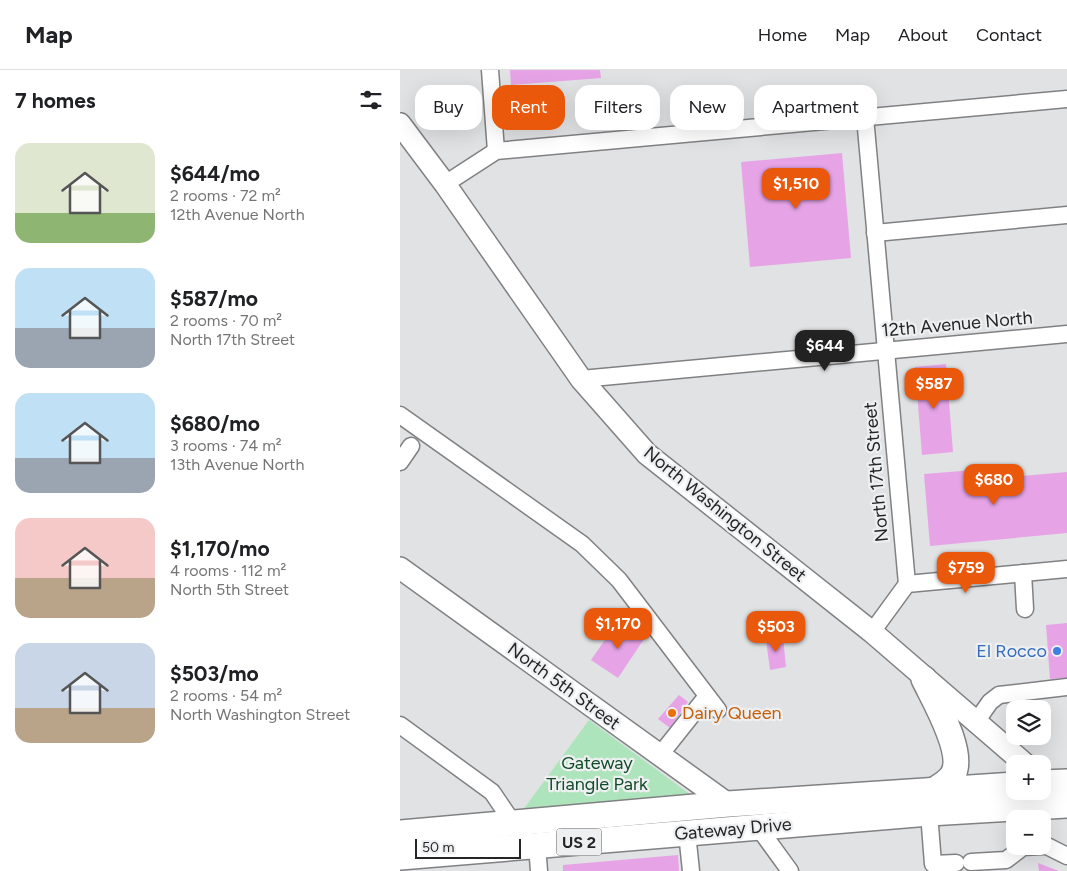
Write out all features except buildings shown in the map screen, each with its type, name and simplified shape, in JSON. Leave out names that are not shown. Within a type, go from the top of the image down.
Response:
[{"type":"highway","points":[[924,678],[956,750],[956,767],[952,777],[931,802]]},
{"type":"highway","name":"Gateway Drive","points":[[400,857],[758,827],[931,802],[1006,787]]},
{"type":"highway","name":"Gateway Drive","points":[[400,834],[728,804],[931,802],[1067,805]]},
{"type":"highway","points":[[728,804],[758,827]]},
{"type":"main road","name":"North Washington Street","points":[[400,124],[445,184],[581,379],[647,454],[872,632],[1014,755]]},
{"type":"main road","name":"North 5th Street","points":[[400,568],[728,804]]},
{"type":"main road","points":[[1051,783],[1067,800]]},
{"type":"street","points":[[490,70],[496,151]]},
{"type":"street","points":[[877,116],[1067,99]]},
{"type":"street","points":[[445,184],[496,151],[754,127]]},
{"type":"street","name":"North 17th Street","points":[[866,130],[907,584]]},
{"type":"street","points":[[875,233],[1067,215]]},
{"type":"street","name":"12th Avenue North","points":[[581,379],[1067,334]]},
{"type":"street","points":[[400,415],[582,544],[619,580],[718,710]]},
{"type":"street","points":[[400,462],[411,446]]},
{"type":"street","points":[[872,632],[907,584],[1067,569]]},
{"type":"street","points":[[1023,573],[1025,609]]},
{"type":"street","points":[[976,722],[990,702],[999,695],[1067,687]]},
{"type":"street","points":[[660,756],[707,696]]},
{"type":"street","points":[[400,725],[492,792],[513,823]]},
{"type":"street","points":[[931,802],[933,864],[964,862],[1004,865],[1015,855]]},
{"type":"street","points":[[758,827],[790,871]]},
{"type":"street","points":[[687,833],[691,871]]},
{"type":"street","points":[[538,845],[539,871]]},
{"type":"street","points":[[1051,848],[1067,856]]},
{"type":"green space","name":"Gateway Triangle Park","points":[[589,720],[691,795],[517,818]]},
{"type":"place","name":"El Rocco","points":[[1057,651]]},
{"type":"place","name":"Dairy Queen","points":[[672,713]]}]
